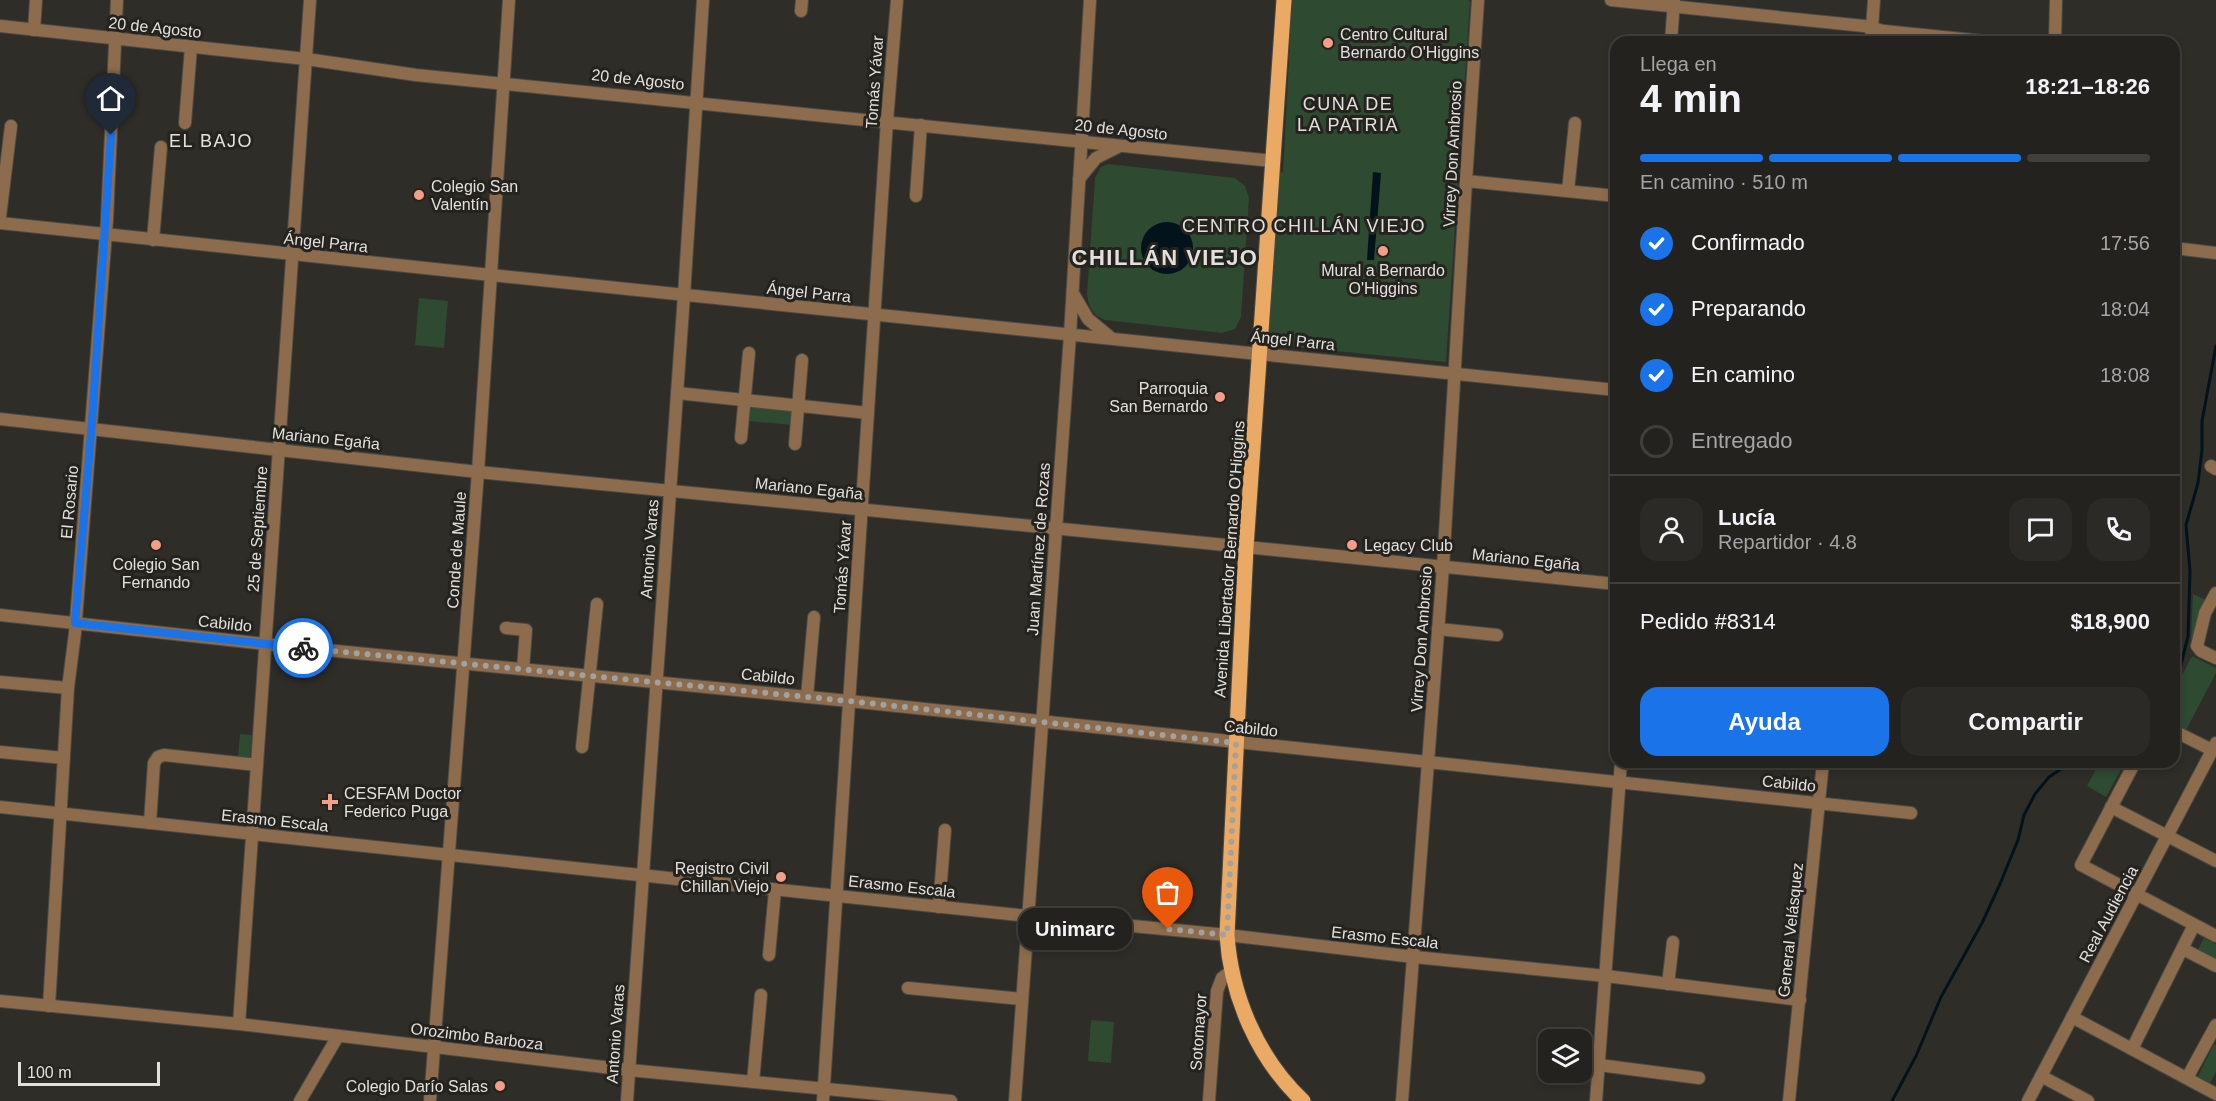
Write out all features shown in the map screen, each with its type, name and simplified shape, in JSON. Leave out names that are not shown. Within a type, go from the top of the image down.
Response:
[{"type":"main road","name":"Avenida Libertador Bernardo O'Higgins","points":[[1284,0],[1246,548],[1227,935],[1231,971],[1257,1040],[1275,1068],[1303,1101]]},
{"type":"street","points":[[34,30],[36,0]]},
{"type":"street","name":"El Rosario","points":[[49,1005],[68,688],[91,430],[105,235],[117,39],[117,0]]},
{"type":"street","name":"25 de Septiembre","points":[[239,1024],[310,0]]},
{"type":"street","name":"Conde de Maule","points":[[430,1101],[465,663],[509,0]]},
{"type":"street","name":"Antonio Varas","points":[[627,1101],[703,0]]},
{"type":"street","name":"Tomás Yávar","points":[[823,1101],[887,121],[897,0]]},
{"type":"street","name":"Juan Martínez de Rozas","points":[[1015,1101],[1070,335],[1090,0]]},
{"type":"street","name":"Virrey Don Ambrosio","points":[[1402,1101],[1443,567],[1478,0]]},
{"type":"street","points":[[1611,0],[1674,3],[1941,36]]},
{"type":"street","points":[[1872,36],[1874,0]]},
{"type":"street","points":[[2055,36],[2056,0]]},
{"type":"street","points":[[1671,36],[1674,3]]},
{"type":"street","name":"20 de Agosto","points":[[0,26],[306,60],[416,75],[1273,161]]},
{"type":"street","points":[[185,123],[191,47]]},
{"type":"street","points":[[1568,191],[1575,123]]},
{"type":"street","points":[[916,196],[921,125]]},
{"type":"street","points":[[0,216],[11,126]]},
{"type":"street","points":[[1078,180],[1096,158],[1121,145]]},
{"type":"street","points":[[153,240],[161,147]]},
{"type":"street","points":[[1466,181],[1610,195]]},
{"type":"street","name":"Ángel Parra","points":[[0,223],[292,255],[1610,389]]},
{"type":"street","points":[[2180,249],[2213,253]]},
{"type":"street","points":[[1072,291],[1088,319],[1113,339]]},
{"type":"street","points":[[741,438],[749,353]]},
{"type":"street","points":[[795,444],[802,360]]},
{"type":"street","points":[[677,393],[868,413]]},
{"type":"street","name":"Mariano Egaña","points":[[0,419],[478,472],[1610,583]]},
{"type":"street","points":[[2216,593],[2205,613],[2197,646],[2201,651],[2216,658]]},
{"type":"street","points":[[582,747],[597,604]]},
{"type":"street","name":"Cabildo","points":[[0,615],[265,644],[1043,721],[1911,813]]},
{"type":"street","points":[[807,697],[814,617]]},
{"type":"street","points":[[506,628],[526,630],[524,669]]},
{"type":"street","points":[[1438,629],[1497,635]]},
{"type":"street","points":[[0,682],[68,688]]},
{"type":"street","points":[[2180,733],[2215,748]]},
{"type":"street","name":"Real Audiencia","points":[[2028,1101],[2215,748]]},
{"type":"street","points":[[0,752],[64,758]]},
{"type":"street","points":[[150,823],[154,763],[158,757],[164,755],[257,765]]},
{"type":"street","points":[[1596,1101],[1621,768]]},
{"type":"street","name":"General Velásquez","points":[[1789,1101],[1822,768]]},
{"type":"street","points":[[2132,768],[2081,865],[2216,936]]},
{"type":"street","name":"Erasmo Escala","points":[[0,807],[776,890],[1227,935],[1606,976],[1800,1000]]},
{"type":"street","points":[[2111,807],[2216,861]]},
{"type":"street","points":[[939,907],[945,830]]},
{"type":"street","points":[[769,955],[776,890]]},
{"type":"street","points":[[2132,1049],[2194,925]]},
{"type":"street","points":[[1668,984],[1673,942]]},
{"type":"street","points":[[2183,949],[2216,966]]},
{"type":"street","name":"Sotomayor","points":[[1209,1101],[1217,991],[1222,978],[1231,971]]},
{"type":"street","points":[[908,988],[1022,999]]},
{"type":"street","points":[[753,1082],[761,995]]},
{"type":"street","name":"Orozimbo Barboza","points":[[0,1001],[239,1024],[629,1070],[951,1101]]},
{"type":"street","points":[[2072,1017],[2216,1094],[2212,1101]]},
{"type":"street","points":[[2187,1078],[2213,1040],[2216,1025]]},
{"type":"street","points":[[300,1101],[338,1036]]},
{"type":"street","points":[[1599,1065],[1699,1078]]},
{"type":"street","points":[[2041,1076],[2088,1101]]},
{"type":"green space","points":[[1292,0],[1469,0],[1470,2],[1446,362],[1266,344],[1277,173],[1283,172]]},
{"type":"green space","points":[[1108,164],[1235,178],[1245,186],[1249,198],[1241,317],[1235,329],[1222,333],[1105,320],[1092,310],[1087,294],[1095,178],[1101,167]]},
{"type":"green space","points":[[419,298],[448,301],[444,348],[415,345]]},
{"type":"green space","points":[[748,405],[794,410],[793,425],[746,421]]},
{"type":"green space","points":[[2193,594],[2211,602],[2191,640]]},
{"type":"green space","points":[[2192,656],[2216,668],[2216,673],[2186,730],[2180,727],[2180,679]]},
{"type":"green space","points":[[240,734],[252,735],[250,758],[238,756]]},
{"type":"green space","points":[[2097,768],[2122,768],[2106,797],[2087,786]]},
{"type":"green space","points":[[2204,938],[2216,944],[2216,961],[2197,951]]},
{"type":"green space","points":[[1091,1020],[1114,1022],[1111,1063],[1088,1061]]},
{"type":"green space","points":[[2214,1044],[2216,1045],[2216,1072],[2210,1083],[2198,1076]]},
{"type":"water","points":[[1373,172],[1381,173],[1374,260],[1367,260]]},
{"type":"water","points":[[1167,222],[1177,224],[1185,230],[1191,238],[1193,248],[1191,258],[1185,266],[1177,272],[1167,274],[1157,272],[1149,266],[1143,258],[1141,248],[1143,238],[1149,230],[1157,224]]},
{"type":"waterway","points":[[2180,669],[2188,636],[2190,571],[2186,525],[2198,483],[2202,450],[2202,421],[2216,346]]},
{"type":"waterway","points":[[1892,1101],[1916,1056],[1941,997],[1982,923],[2018,840],[2024,815],[2035,794],[2049,777],[2063,768]]},
{"type":"way so far","points":[[303,648],[849,701],[1236,743],[1227,935],[1168,929]]},
{"type":"place","name":"Centro Cultural Bernardo O'Higgins","points":[[1328,43]]},
{"type":"place","name":"Colegio San Valentín","points":[[419,195]]},
{"type":"place","name":"Mural a Bernardo O'Higgins","points":[[1383,251]]},
{"type":"place","name":"Parroquia San Bernardo","points":[[1220,397]]},
{"type":"place","name":"Colegio San Fernando","points":[[156,545]]},
{"type":"place","name":"Legacy Club","points":[[1352,545]]},
{"type":"place","name":"CESFAM Doctor Federico Puga","points":[[330,802]]},
{"type":"place","name":"Registro Civil Chillan Viejo","points":[[781,877]]},
{"type":"place","name":"Unimarc","points":[[1168,929]]},
{"type":"place","name":"Colegio Darío Salas","points":[[500,1086]]},
{"type":"district","name":"CUNA DE LA PATRIA","points":[[1348,114]]},
{"type":"district","name":"EL BAJO","points":[[211,141]]},
{"type":"district","name":"CENTRO CHILLÁN VIEJO","points":[[1304,226]]},
{"type":"district","name":"CHILLÁN VIEJO","points":[[1165,257]]},
{"type":"route","points":[[111,135],[92,422],[75,623],[303,648]]}]
